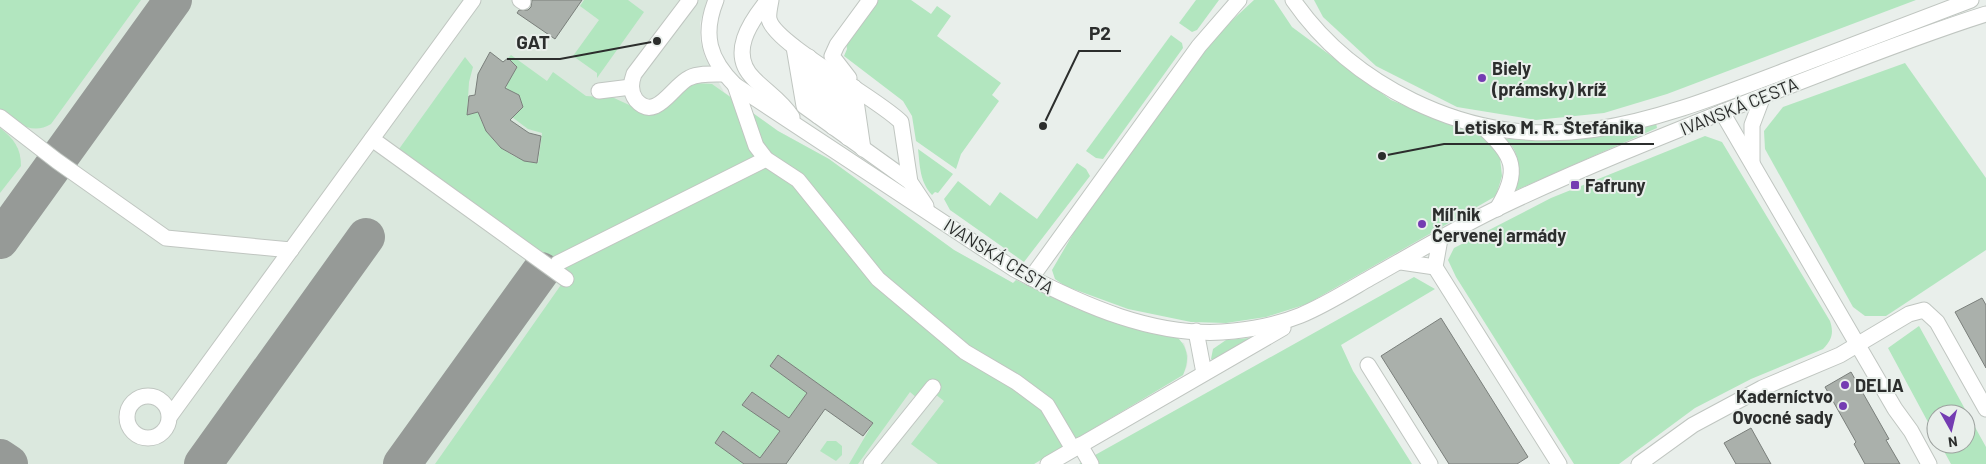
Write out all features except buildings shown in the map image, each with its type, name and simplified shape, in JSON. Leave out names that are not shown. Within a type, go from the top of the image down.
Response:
[{"type":"street","points":[[170,416],[473,0]]},
{"type":"street","points":[[690,0],[634,74],[631,87],[637,102],[654,106],[664,101],[688,78],[724,74]]},
{"type":"street","points":[[716,0],[710,15],[708,34],[715,63],[735,85],[797,124]]},
{"type":"street","points":[[769,0],[769,20],[775,30],[794,47],[857,89],[901,122],[910,182]]},
{"type":"street","name":"IVANSKÁ CESTA","points":[[769,0],[755,16],[744,35],[742,44],[744,62],[752,77],[783,103],[797,124],[1014,269],[1057,293],[1111,313],[1156,325],[1196,331],[1224,332],[1265,327],[1304,316],[1440,239],[1548,185],[1722,112],[1840,66],[1986,14]]},
{"type":"street","points":[[863,149],[857,89],[832,56],[836,45],[870,0]]},
{"type":"street","points":[[1031,278],[1199,46],[1239,0]]},
{"type":"street","name":"IVANSKÁ CESTA","points":[[1292,0],[1311,25],[1354,66],[1395,92],[1438,112],[1483,127],[1535,134],[1586,131],[1654,117],[1730,91],[1972,0]]},
{"type":"street","points":[[794,47],[804,106],[910,182],[931,214]]},
{"type":"street","points":[[809,57],[818,116]]},
{"type":"street","points":[[825,68],[834,127]]},
{"type":"street","points":[[839,77],[848,138]]},
{"type":"street","points":[[735,85],[756,146],[766,159],[798,180],[878,279],[965,352],[1016,382],[1047,405],[1076,447],[1091,464]]},
{"type":"street","points":[[599,91],[631,87]]},
{"type":"street","points":[[1730,91],[1722,112],[1929,464]]},
{"type":"street","points":[[1752,162],[1752,125],[1763,96]]},
{"type":"street","points":[[0,117],[57,161],[166,238],[291,250]]},
{"type":"street","name":"IVANSKÁ CESTA","points":[[1483,127],[1503,146],[1510,164],[1511,175],[1507,192],[1497,209]]},
{"type":"street","points":[[372,139],[566,279]]},
{"type":"street","points":[[558,263],[766,159]]},
{"type":"street","points":[[1440,239],[1435,266],[1559,464]]},
{"type":"street","points":[[1401,262],[1435,266]]},
{"type":"street","points":[[1639,464],[1692,425],[1762,388],[1840,356],[1909,314],[1924,310],[1938,322],[1986,409]]},
{"type":"street","points":[[1048,464],[1304,316]]},
{"type":"street","points":[[1196,331],[1204,374]]},
{"type":"street","points":[[1368,365],[1430,464]]},
{"type":"street","points":[[871,464],[933,387]]},
{"type":"shaded area","points":[[0,0],[707,0],[700,23],[700,40],[705,58],[724,92],[778,131],[829,159],[954,250],[1013,283],[1016,280],[1077,309],[1184,343],[1188,356],[1187,366],[1183,375],[1034,464],[0,464]]},
{"type":"green space","points":[[0,0],[141,0],[51,124],[37,129],[18,123],[0,110]]},
{"type":"green space","points":[[584,0],[628,0],[644,12],[597,78],[597,73],[573,56],[599,20],[580,6]]},
{"type":"green space","points":[[876,0],[911,0],[931,14],[937,6],[951,16],[937,36],[1001,83],[992,95],[999,101],[961,154],[956,169],[916,141],[912,116],[903,101],[844,56],[847,49],[846,43]]},
{"type":"green space","points":[[1196,0],[1219,0],[1197,30],[1192,32],[1179,23]]},
{"type":"green space","points":[[1254,0],[1274,0],[1292,27],[1391,100],[1481,136],[1499,149],[1502,176],[1496,196],[1307,304],[1266,317],[1226,323],[1191,322],[1128,309],[1065,286],[1055,279],[1052,270],[1084,215],[1211,40]]},
{"type":"green space","points":[[1314,0],[1916,0],[1667,94],[1604,113],[1536,120],[1457,107],[1376,66],[1323,17]]},
{"type":"green space","points":[[1171,35],[1182,43],[1183,48],[1103,159],[1096,158],[1086,151]]},
{"type":"green space","points":[[511,55],[547,81],[553,72],[586,96],[614,98],[638,109],[695,83],[712,84],[778,131],[829,159],[954,250],[1013,283],[1016,280],[1077,309],[1111,321],[1176,336],[1183,344],[1187,354],[1187,364],[1183,375],[1034,464],[938,464],[911,444],[944,401],[935,394],[917,398],[910,392],[858,464],[849,464],[873,423],[778,355],[770,366],[807,393],[789,418],[751,392],[743,405],[780,431],[760,458],[723,432],[715,443],[744,464],[435,464],[570,272],[399,149],[465,57],[473,67],[469,82],[467,114],[478,112],[487,131],[508,153],[527,161],[538,163],[542,133],[528,129],[512,117],[523,107],[519,95],[506,89],[508,81],[517,67],[508,58]]},
{"type":"green space","points":[[1905,63],[1986,178],[1986,250],[1886,316],[1865,316],[1853,307],[1765,149],[1764,131],[1783,107]]},
{"type":"green space","points":[[1656,123],[1657,128],[1512,192],[1518,164],[1515,151],[1505,139],[1565,140],[1623,134]]},
{"type":"green space","points":[[0,128],[16,144],[20,154],[21,166],[0,193]]},
{"type":"green space","points":[[1705,136],[1722,142],[1830,321],[1832,333],[1830,339],[1823,349],[1751,379],[1695,408],[1619,464],[1574,464],[1456,277],[1448,260],[1454,248],[1551,198]]},
{"type":"green space","points":[[918,149],[953,174],[938,193],[935,192],[932,195],[925,185],[921,174]]},
{"type":"green space","points":[[1077,163],[1086,169],[1090,176],[1024,262],[950,210],[944,199],[958,181],[990,206],[1000,192],[1037,219]]},
{"type":"green space","points":[[1414,277],[1435,289],[1341,345],[1353,371],[1412,464],[1079,464]]},
{"type":"green space","points":[[1919,326],[1962,404],[1926,404],[1926,418],[1888,348]]},
{"type":"green space","points":[[1249,338],[1252,340],[1216,361],[1211,359],[1213,349],[1226,340]]},
{"type":"green space","points":[[1976,429],[1986,447],[1986,464],[1951,464],[1946,454],[1976,454]]},
{"type":"green space","points":[[827,441],[836,441],[842,446],[842,455],[836,461],[820,451]]},
{"type":"taxiway","points":[[0,240],[173,0]]},
{"type":"taxiway","points":[[203,464],[366,237]]},
{"type":"taxiway","points":[[402,464],[541,271]]},
{"type":"taxiway","points":[[0,458],[9,464]]},
{"type":"place","name":"GAT","points":[[657,41]]},
{"type":"place","name":"Biely (prámsky) kríž","points":[[1482,78]]},
{"type":"place","name":"P2","points":[[1043,126]]},
{"type":"place","name":"Letisko M. R. Štefánika","points":[[1382,156]]},
{"type":"place","name":"Fafruny","points":[[1575,185]]},
{"type":"place","name":"Míľnik Červenej armády","points":[[1422,224]]},
{"type":"place","name":"DELIA","points":[[1845,385]]},
{"type":"place","name":"Kaderníctvo Ovocné sady","points":[[1843,406]]}]
